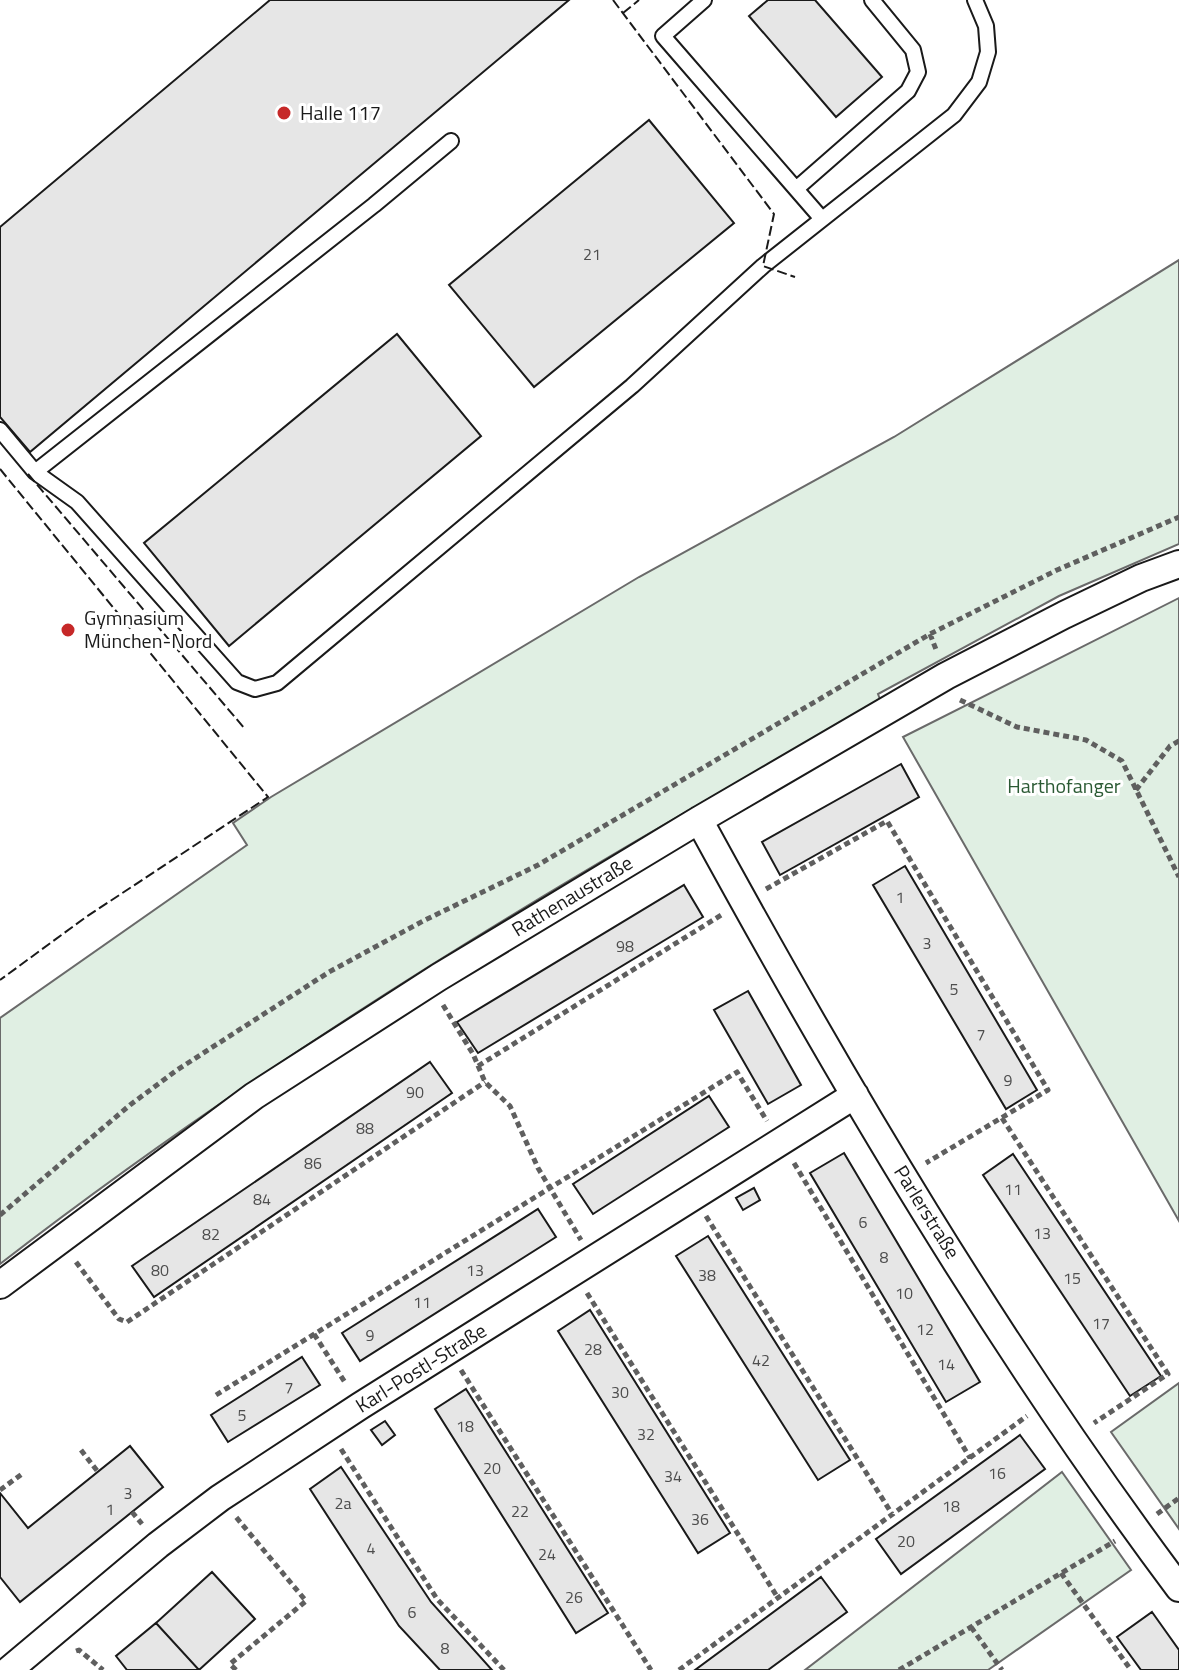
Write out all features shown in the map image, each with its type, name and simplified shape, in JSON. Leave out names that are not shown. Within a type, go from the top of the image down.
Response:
[{"type":"street","name":"Rathenaustraße","points":[[0,1285],[254,1096],[430,984],[699,820],[946,676],[1064,615],[1141,578],[1179,564]]},
{"type":"street","name":"Parlerstraße","points":[[699,820],[855,1095],[1014,1353],[1179,1588]]},
{"type":"street","name":"Karl-Postl-Straße","points":[[9,1670],[158,1545],[220,1498],[360,1406],[855,1095]]},
{"type":"lane","points":[[704,0],[663,36],[822,219]]},
{"type":"lane","points":[[796,189],[908,91],[918,72],[913,50],[872,0]]},
{"type":"lane","points":[[0,430],[35,472],[77,502],[237,682],[255,689],[277,683],[572,438],[763,266],[954,115],[979,82],[988,52],[986,26],[975,0]]},
{"type":"lane","points":[[35,472],[451,141]]},
{"type":"path","points":[[0,1215],[130,1105],[177,1070],[329,972],[423,921],[538,865],[930,634],[1057,570],[1179,517]]},
{"type":"path","points":[[957,698],[1017,727],[1086,740],[1122,761],[1179,877]]},
{"type":"path","points":[[1136,790],[1170,746],[1179,741]]},
{"type":"path","points":[[478,1066],[743,902],[887,821],[1048,1090],[905,1176]]},
{"type":"path","points":[[430,984],[485,1082],[510,1106],[584,1266],[778,1598]]},
{"type":"path","points":[[59,1240],[119,1319],[127,1322],[485,1082]]},
{"type":"path","points":[[1002,1118],[1168,1374],[1072,1437]]},
{"type":"path","points":[[694,1196],[892,1514]]},
{"type":"path","points":[[314,1334],[360,1406]]},
{"type":"path","points":[[449,1351],[651,1670]]},
{"type":"path","points":[[679,1670],[1047,1401]]},
{"type":"path","points":[[327,1427],[437,1599],[504,1670]]},
{"type":"path","points":[[81,1450],[98,1472]]},
{"type":"path","points":[[0,1490],[22,1474]]},
{"type":"path","points":[[220,1498],[306,1601],[230,1664],[236,1670]]},
{"type":"path","points":[[899,1670],[1135,1529],[1179,1498]]},
{"type":"path","points":[[1061,1573],[1131,1670]]},
{"type":"path","points":[[971,1627],[1002,1670]]},
{"type":"path","points":[[70,1654],[79,1650],[103,1670]]},
{"type":"green space","points":[[1179,260],[1179,544],[1059,596],[878,694],[881,702],[541,898],[430,966],[211,1110],[0,1264],[0,1018],[247,845],[233,823],[271,797],[639,577],[894,437]]},
{"type":"green space","name":"Harthofanger","points":[[1179,598],[1179,1221],[903,737]]},
{"type":"green space","points":[[1179,1383],[1179,1529],[1111,1432]]},
{"type":"green space","points":[[1062,1472],[1131,1570],[988,1670],[805,1670]]},
{"type":"building","name":"Halle 117","points":[[270,0],[569,0],[30,452],[0,417],[0,227]]},
{"type":"building","points":[[768,0],[815,0],[882,77],[836,117],[749,16]]},
{"type":"building","points":[[649,120],[734,223],[534,387],[449,285]]},
{"type":"building","points":[[397,334],[481,436],[229,646],[144,543]]},
{"type":"building","points":[[901,764],[919,797],[780,875],[762,842]]},
{"type":"building","points":[[905,866],[1037,1090],[1006,1109],[873,885]]},
{"type":"building","points":[[684,885],[703,917],[478,1053],[457,1022]]},
{"type":"building","points":[[748,991],[801,1085],[768,1104],[714,1010]]},
{"type":"building","points":[[430,1062],[452,1093],[154,1297],[132,1266]]},
{"type":"building","points":[[709,1096],[729,1127],[593,1214],[573,1184]]},
{"type":"building","points":[[844,1153],[980,1382],[946,1402],[810,1173]]},
{"type":"building","points":[[1013,1154],[1161,1376],[1130,1396],[983,1175]]},
{"type":"building","points":[[754,1188],[760,1200],[743,1210],[736,1198]]},
{"type":"building","points":[[538,1209],[556,1237],[360,1361],[342,1333]]},
{"type":"building","points":[[708,1236],[850,1460],[818,1480],[676,1256]]},
{"type":"building","points":[[590,1310],[730,1533],[698,1553],[558,1331]]},
{"type":"building","points":[[302,1357],[320,1385],[228,1442],[211,1415]]},
{"type":"building","points":[[466,1389],[608,1613],[576,1633],[435,1409]]},
{"type":"building","points":[[385,1421],[395,1435],[382,1445],[371,1430]]},
{"type":"building","points":[[1020,1435],[1045,1469],[901,1574],[876,1539]]},
{"type":"building","points":[[130,1446],[163,1487],[20,1602],[0,1577],[0,1493],[28,1528]]},
{"type":"building","points":[[341,1467],[431,1602],[492,1670],[440,1670],[399,1626],[310,1489]]},
{"type":"building","points":[[212,1572],[255,1619],[199,1670],[156,1623]]},
{"type":"building","points":[[821,1577],[847,1612],[768,1670],[695,1670]]},
{"type":"building","points":[[1152,1612],[1179,1650],[1179,1670],[1141,1670],[1117,1637]]},
{"type":"building","points":[[156,1623],[199,1670],[127,1670],[116,1656]]},
{"type":"fence","points":[[613,0],[774,214],[763,266],[795,277]]},
{"type":"fence","points":[[623,13],[639,0]]},
{"type":"fence","points":[[0,469],[268,797],[86,917],[0,980]]},
{"type":"fence","points":[[28,474],[245,729]]},
{"type":"place","name":"Halle 117","points":[[284,113]]},
{"type":"place","name":"Gymnasium München-Nord","points":[[68,630]]}]
